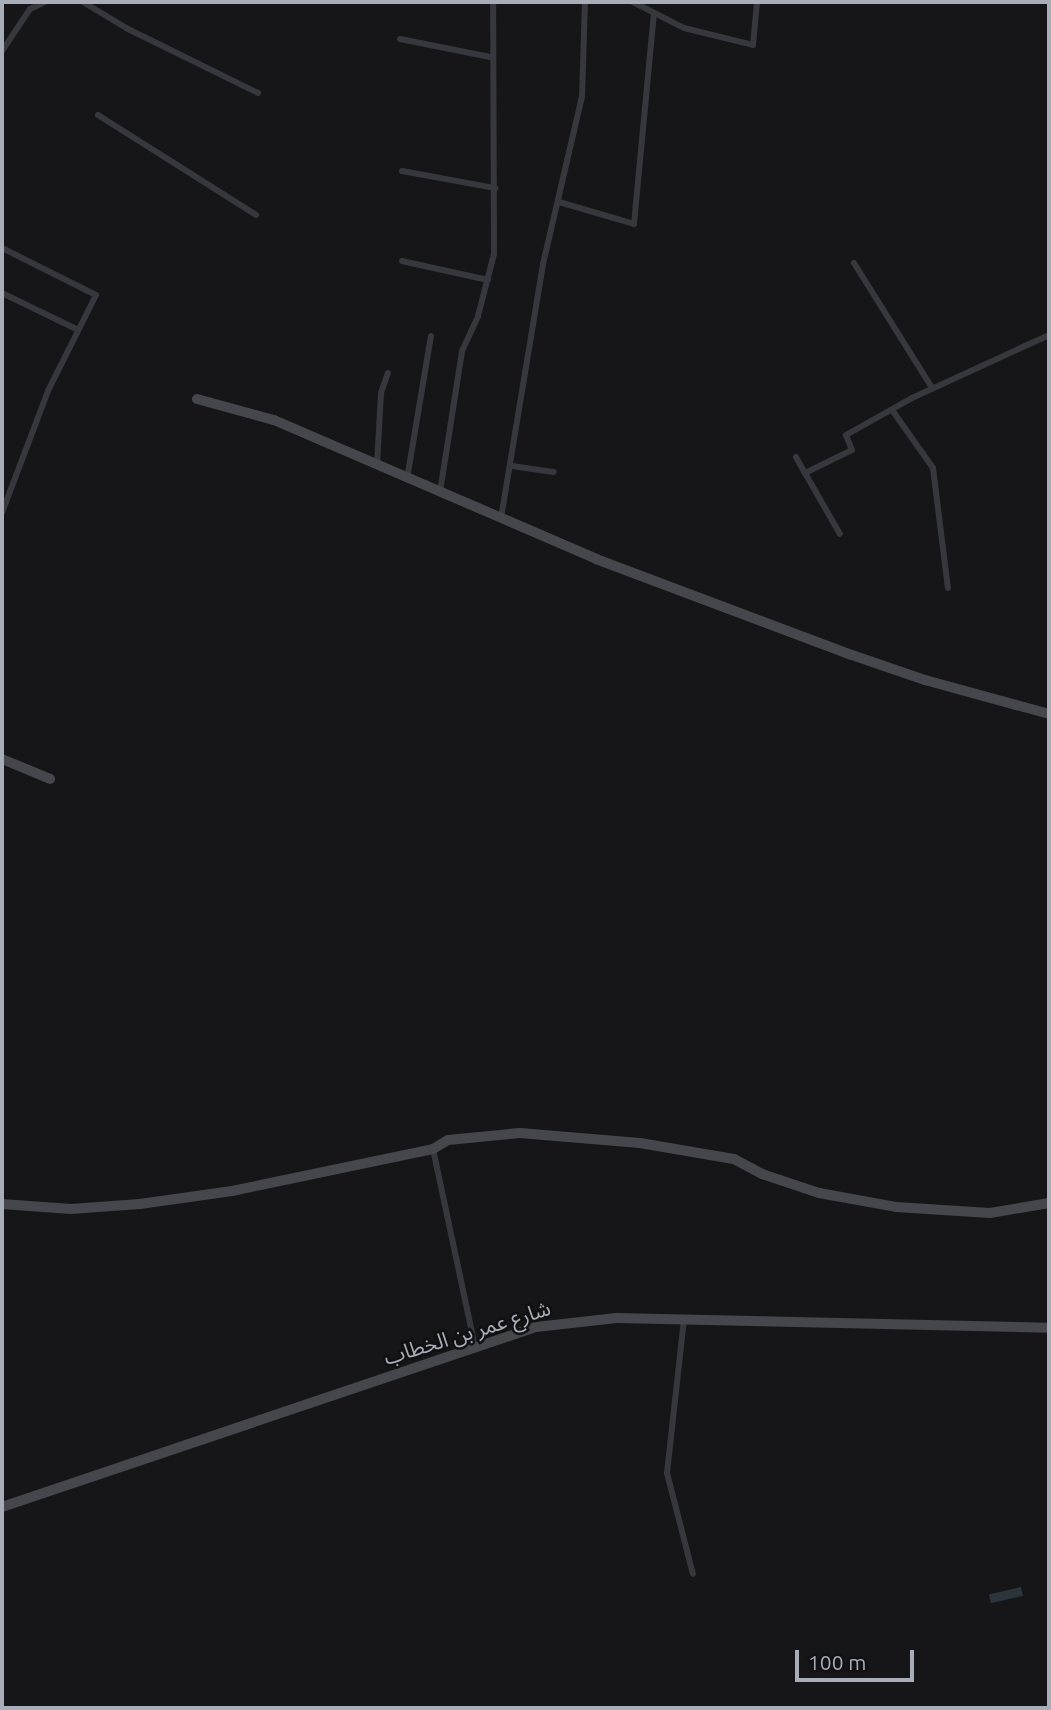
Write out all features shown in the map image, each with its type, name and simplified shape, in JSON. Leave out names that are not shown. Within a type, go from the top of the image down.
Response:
[{"type":"street","points":[[2,51],[30,9],[45,2]]},
{"type":"street","points":[[83,2],[128,29],[258,93]]},
{"type":"street","points":[[440,492],[462,351],[488,280],[496,225],[490,57],[493,2]]},
{"type":"street","points":[[501,518],[512,466],[543,264],[582,97],[585,2]]},
{"type":"street","points":[[633,2],[684,29],[753,45],[757,2]]},
{"type":"street","points":[[559,202],[634,224],[654,14]]},
{"type":"street","points":[[400,39],[490,57]]},
{"type":"street","points":[[98,115],[256,215]]},
{"type":"street","points":[[401,171],[495,188]]},
{"type":"street","points":[[2,248],[96,295],[76,329],[2,513]]},
{"type":"street","points":[[402,261],[488,280]]},
{"type":"street","points":[[854,263],[933,388]]},
{"type":"street","points":[[2,293],[76,329]]},
{"type":"street","points":[[805,473],[852,450],[846,435],[933,388],[1049,335]]},
{"type":"street","points":[[407,479],[431,336]]},
{"type":"street","points":[[377,467],[381,393],[388,373]]},
{"type":"street","points":[[197,399],[274,420],[377,467],[596,559],[864,659],[1049,714]]},
{"type":"street","points":[[892,410],[933,468],[948,588]]},
{"type":"street","points":[[796,457],[840,534]]},
{"type":"street","points":[[512,466],[554,472]]},
{"type":"street","points":[[2,759],[50,779]]},
{"type":"street","points":[[2,1204],[71,1209],[140,1204],[232,1191],[433,1149],[447,1140],[520,1133],[640,1143],[734,1158],[762,1174],[819,1193],[896,1207],[990,1213],[1049,1203]]},
{"type":"street","points":[[433,1149],[475,1346]]},
{"type":"street","points":[[684,1319],[667,1472],[693,1574]]},
{"type":"street","name":"شارع عمر بن الخطاب","points":[[2,1507],[475,1346],[564,1323],[684,1319],[1049,1328]]},
{"type":"shaded area","points":[[1021,1587],[1023,1596],[991,1603],[989,1594]]}]
